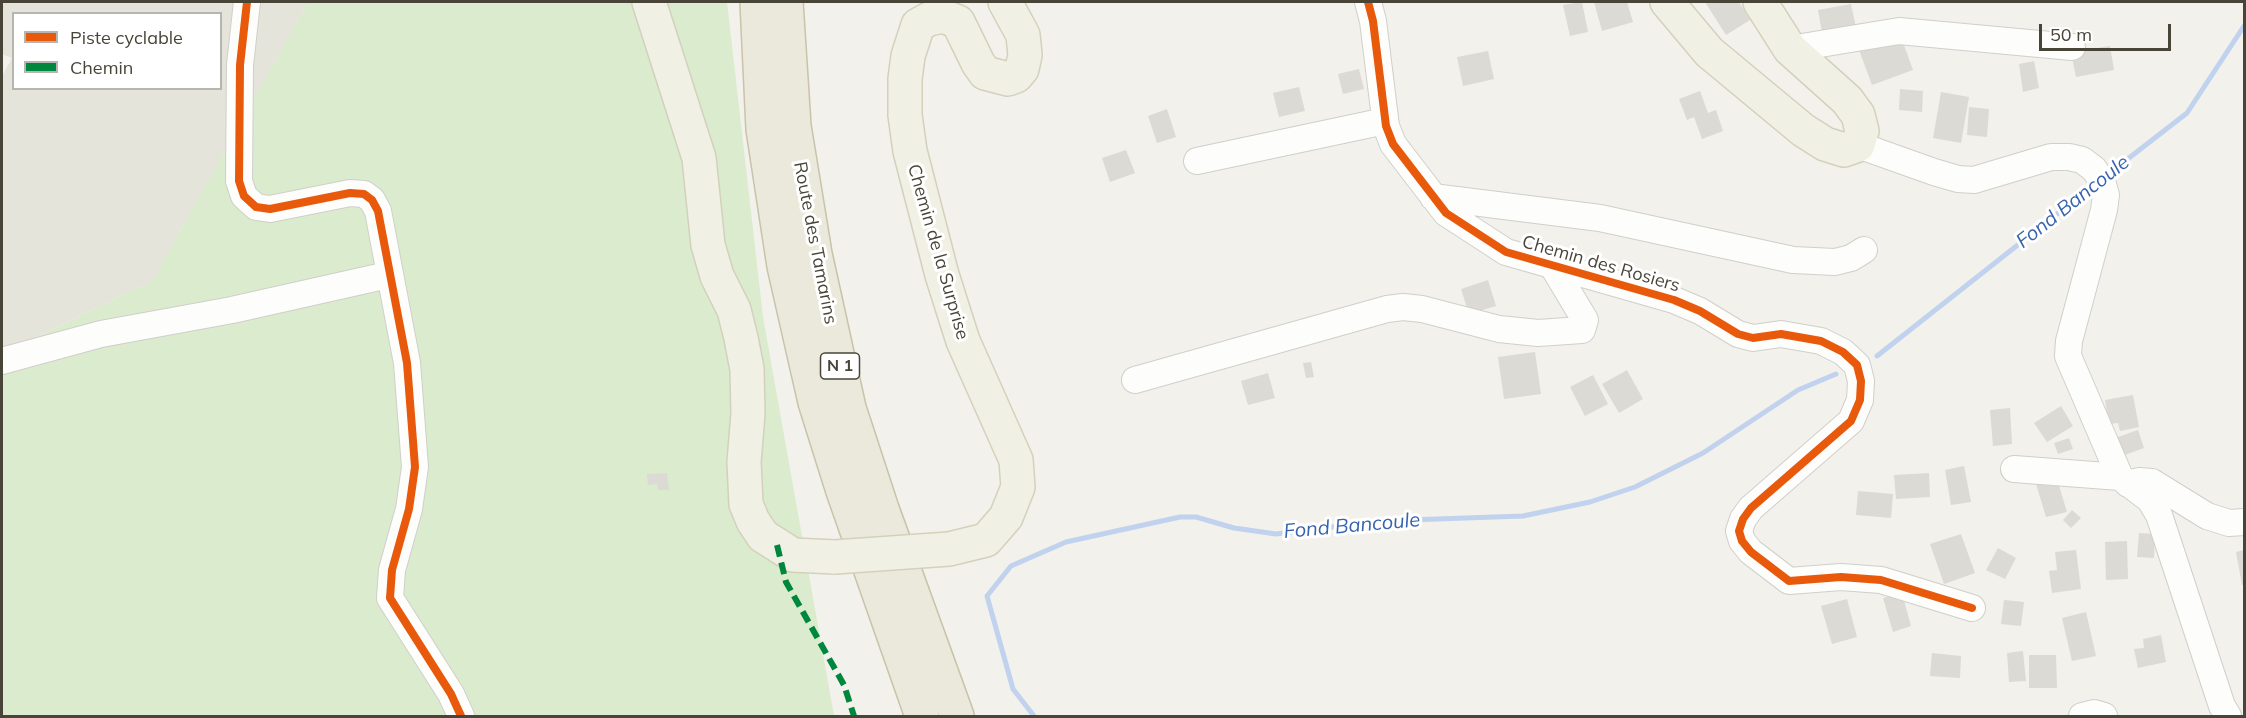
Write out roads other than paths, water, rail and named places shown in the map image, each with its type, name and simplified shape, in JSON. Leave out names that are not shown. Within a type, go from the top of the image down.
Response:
[{"type":"highway","name":"Route des Tamarins","points":[[757,2],[763,129],[784,266],[812,390],[843,491],[922,717]]},
{"type":"highway","name":"Route des Tamarins","points":[[786,2],[794,126],[815,254],[849,408],[882,509],[957,717]]},
{"type":"main road","name":"Chemin de la Surprise","points":[[649,2],[699,158],[708,246],[717,276],[734,310],[747,369],[748,414],[744,462],[746,504],[763,536],[793,555],[835,557],[950,549],[986,540],[1006,517],[1018,487],[1016,460],[963,341],[942,275],[910,151],[905,115],[905,79],[908,56],[918,25],[929,19],[943,16],[958,22],[985,73],[1008,79],[1016,76],[1022,69],[1025,55],[1023,35],[1017,20],[1005,2]]},
{"type":"main road","points":[[1667,2],[1709,52],[1803,130],[1825,144],[1844,150],[1858,145],[1862,131],[1858,115],[1847,100],[1790,49],[1760,2]]},
{"type":"street","points":[[247,2],[240,65],[239,181],[244,196],[256,207],[270,209],[350,193],[364,194],[372,200],[378,211],[388,275],[407,363],[415,467],[409,509],[392,570],[390,598],[451,694],[461,717]]},
{"type":"street","name":"Chemin des Rosiers","points":[[1368,2],[1373,21],[1385,121],[1393,144],[1446,213],[1478,236],[1506,252],[1674,300],[1700,311],[1738,334],[1753,338],[1781,334],[1821,341],[1843,352],[1857,365],[1861,381],[1860,400],[1851,421],[1751,508],[1741,525],[1742,541],[1751,552],[1790,581],[1841,577],[1881,580],[1972,608]]},
{"type":"street","points":[[1790,49],[1882,31],[2072,47]]},
{"type":"street","points":[[1197,161],[1385,121]]},
{"type":"street","points":[[1858,145],[1958,179],[1974,180],[2051,156],[2082,160],[2094,169],[2102,181],[2106,195],[2069,341],[2068,356],[2124,481],[2150,500],[2159,515],[2222,706],[2228,717]]},
{"type":"street","points":[[1433,197],[1600,218],[1793,260],[1835,262],[1851,258],[1864,250]]},
{"type":"street","points":[[1135,380],[1395,308],[1422,309],[1499,329],[1538,333],[1582,330],[1585,320],[1552,265]]},
{"type":"street","points":[[2,361],[101,334],[232,310],[388,275]]},
{"type":"street","points":[[2014,469],[2152,482],[2207,516],[2229,523],[2244,522]]},
{"type":"street","points":[[2082,717],[2094,712],[2104,717]]},
{"type":"waterway","name":"Fond Bancoule","points":[[2107,175],[2187,113],[2244,26]]},
{"type":"waterway","name":"Fond Bancoule","points":[[1877,356],[2095,184]]},
{"type":"waterway","name":"Fond Bancoule","points":[[1034,716],[1013,689],[987,596],[1011,566],[1066,542],[1180,517],[1196,517],[1234,528],[1276,534],[1380,521],[1523,516],[1590,502],[1635,487],[1703,453],[1798,390],[1836,374]]}]
